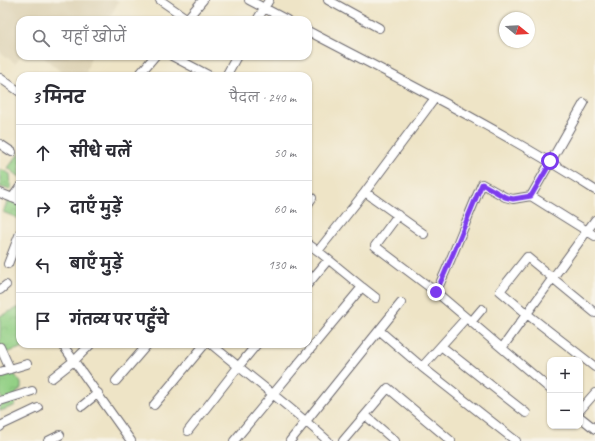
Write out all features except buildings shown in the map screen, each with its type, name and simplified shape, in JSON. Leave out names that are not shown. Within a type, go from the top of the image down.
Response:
[{"type":"street","points":[[160,0],[182,16]]},
{"type":"street","points":[[190,16],[203,0]]},
{"type":"street","points":[[249,0],[279,16]]},
{"type":"street","points":[[259,16],[269,0]]},
{"type":"street","points":[[328,0],[379,28]]},
{"type":"street","points":[[312,33],[435,98],[551,162],[595,190]]},
{"type":"street","points":[[141,72],[152,60]]},
{"type":"street","points":[[180,60],[202,72]]},
{"type":"street","points":[[228,72],[235,60]]},
{"type":"street","points":[[0,78],[16,89]]},
{"type":"street","points":[[318,251],[365,192],[435,98]]},
{"type":"street","points":[[531,196],[584,103]]},
{"type":"street","points":[[0,144],[12,152]]},
{"type":"street","points":[[436,292],[450,264],[457,242],[482,184],[505,197],[513,199],[531,196],[595,236]]},
{"type":"street","points":[[365,192],[424,234]]},
{"type":"street","points":[[0,193],[16,200]]},
{"type":"street","points":[[398,215],[375,246],[436,292],[547,386]]},
{"type":"street","points":[[502,348],[595,220]]},
{"type":"street","points":[[8,264],[16,243]]},
{"type":"street","points":[[312,247],[376,298]]},
{"type":"street","points":[[595,313],[527,257],[500,291],[595,367]]},
{"type":"street","points":[[312,279],[328,260]]},
{"type":"street","points":[[312,348],[362,287]]},
{"type":"street","points":[[290,441],[401,303]]},
{"type":"street","points":[[422,367],[441,346],[468,320],[482,309]]},
{"type":"street","points":[[380,331],[422,367],[516,441]]},
{"type":"street","points":[[441,346],[526,413]]},
{"type":"street","points":[[0,347],[10,369]]},
{"type":"street","points":[[65,348],[131,441]]},
{"type":"street","points":[[52,378],[75,360],[87,348]]},
{"type":"street","points":[[116,381],[145,348]]},
{"type":"street","points":[[154,405],[202,348]]},
{"type":"street","points":[[217,348],[238,367],[274,394],[328,441]]},
{"type":"street","points":[[188,431],[254,348]]},
{"type":"street","points":[[234,441],[312,348]]},
{"type":"street","points":[[0,372],[27,364]]},
{"type":"street","points":[[342,441],[388,388],[451,441]]},
{"type":"street","points":[[0,401],[32,391]]},
{"type":"street","points":[[82,406],[98,393]]},
{"type":"street","points":[[583,407],[595,394]]},
{"type":"street","points":[[1,425],[38,408]]},
{"type":"street","points":[[365,415],[395,441]]},
{"type":"street","points":[[583,419],[595,429]]},
{"type":"street","points":[[48,441],[60,435]]},
{"type":"shaded area","points":[[0,0],[119,0],[111,16],[16,16],[16,60],[18,60],[15,63],[0,52]]},
{"type":"shaded area","points":[[47,60],[90,60],[86,72],[61,72]]},
{"type":"green space","points":[[16,157],[16,174],[8,168]]},
{"type":"green space","points":[[0,169],[10,174],[11,190],[0,187]]},
{"type":"green space","points":[[8,200],[16,203],[16,217],[3,212]]},
{"type":"green space","points":[[16,309],[16,348],[21,348],[5,353],[0,347],[0,316]]},
{"type":"green space","points":[[12,371],[21,383],[21,388],[16,394],[18,400],[14,406],[0,411],[0,400],[2,399],[0,394],[0,376]]},
{"type":"route","points":[[436,292],[450,264],[457,242],[482,184],[505,197],[513,199],[531,196],[551,162],[550,161]]}]
